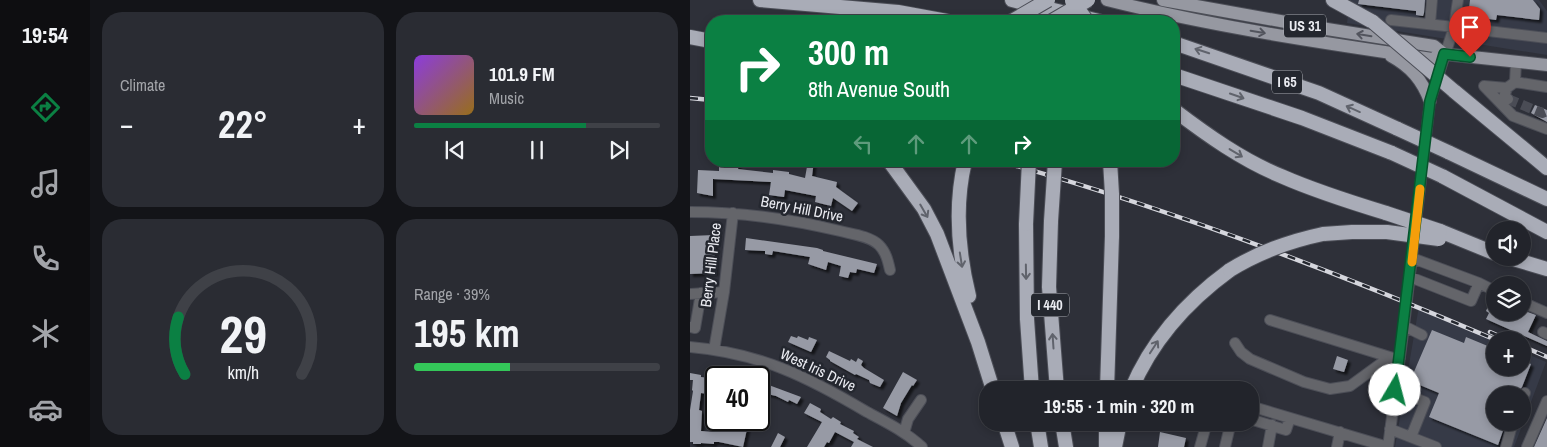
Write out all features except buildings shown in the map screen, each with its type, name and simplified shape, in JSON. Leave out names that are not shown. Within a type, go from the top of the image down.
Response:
[{"type":"highway","points":[[760,0],[914,15]]},
{"type":"highway","points":[[1012,0],[1074,15],[1077,0]]},
{"type":"highway","points":[[1023,15],[1049,0]]},
{"type":"highway","points":[[1046,15],[1049,0]]},
{"type":"highway","points":[[1049,0],[1059,15]]},
{"type":"highway","points":[[1072,0],[1082,15]]},
{"type":"highway","points":[[1062,15],[1088,0]]},
{"type":"highway","points":[[1333,0],[1372,22]]},
{"type":"highway","points":[[1348,0],[1547,168]]},
{"type":"highway","name":"I 65","points":[[1180,44],[1319,94],[1547,199]]},
{"type":"highway","name":"I 65","points":[[1180,77],[1302,118],[1392,153],[1442,176],[1547,232]]},
{"type":"highway","points":[[1180,115],[1236,154],[1279,176],[1386,213],[1439,235],[1486,250]]},
{"type":"highway","points":[[894,167],[924,209],[937,234],[978,342],[990,381]]},
{"type":"highway","points":[[964,167],[958,208],[958,236],[978,342]]},
{"type":"highway","name":"I 440","points":[[1029,167],[1026,224],[1027,320],[1031,381]]},
{"type":"highway","name":"I 440","points":[[1054,167],[1049,287],[1055,381]]},
{"type":"highway","points":[[1107,381],[1112,236],[1110,167]]},
{"type":"highway","points":[[1136,381],[1150,352],[1170,324],[1195,298],[1230,270],[1265,252],[1295,240],[1324,234],[1388,232],[1439,235]]},
{"type":"highway","points":[[1531,264],[1547,269]]},
{"type":"highway","points":[[1007,431],[1012,447]]},
{"type":"highway","points":[[1038,431],[1041,447]]},
{"type":"highway","points":[[1063,431],[1066,447]]},
{"type":"highway","points":[[1106,431],[1106,447]]},
{"type":"highway","points":[[1115,447],[1118,431]]},
{"type":"main road","name":"US 31","points":[[1107,0],[1172,15]]},
{"type":"main road","name":"US 31","points":[[1163,0],[1262,19],[1434,46],[1444,54]]},
{"type":"main road","name":"US 31","points":[[1180,17],[1307,40],[1432,59],[1444,54],[1547,65]]},
{"type":"main road","points":[[1385,52],[1403,62],[1412,70],[1421,80],[1430,101]]},
{"type":"street","points":[[1430,24],[1432,0]]},
{"type":"street","points":[[1259,409],[1340,432],[1371,444],[1388,447],[1395,390],[1396,358],[1404,326],[1430,101],[1454,27],[1458,0]]},
{"type":"street","points":[[1391,20],[1547,38]]},
{"type":"street","points":[[1510,90],[1516,62]]},
{"type":"street","points":[[1547,87],[1510,90],[1484,86],[1513,116],[1547,129]]},
{"type":"street","name":"Berry Hill Drive","points":[[690,212],[733,213],[784,219],[870,239],[883,250],[890,270]]},
{"type":"street","name":"Berry Hill Place","points":[[714,350],[724,292],[733,213]]},
{"type":"street","points":[[1412,258],[1486,287]]},
{"type":"street","points":[[1410,276],[1471,301],[1479,284]]},
{"type":"street","points":[[690,294],[724,292]]},
{"type":"street","points":[[690,328],[695,328],[701,294]]},
{"type":"street","points":[[1531,306],[1547,313]]},
{"type":"street","points":[[1270,320],[1396,358]]},
{"type":"street","points":[[1404,326],[1422,335]]},
{"type":"street","points":[[1235,342],[1250,359],[1304,382],[1330,389],[1350,386],[1382,362],[1396,358]]},
{"type":"street","name":"West Iris Drive","points":[[690,347],[752,358],[797,374],[835,393],[904,433],[922,447]]},
{"type":"street","points":[[1395,390],[1425,402],[1411,437]]},
{"type":"street","points":[[904,433],[908,419],[920,400]]},
{"type":"street","points":[[1526,447],[1547,400]]},
{"type":"street","points":[[1259,422],[1286,430],[1290,418]]},
{"type":"street","points":[[1268,447],[1272,425]]},
{"type":"street","points":[[1390,430],[1436,447]]},
{"type":"street","points":[[1200,447],[1204,431]]},
{"type":"street","points":[[1225,447],[1229,431]]},
{"type":"street","points":[[1506,447],[1510,431]]},
{"type":"street","points":[[1337,447],[1340,432]]},
{"type":"shaded area","points":[[1350,0],[1539,0],[1547,11],[1547,55],[1347,23]]},
{"type":"shaded area","points":[[1419,306],[1486,336],[1486,376],[1531,376],[1531,355],[1546,362],[1531,402],[1531,386],[1486,386],[1486,431],[1520,431],[1514,447],[1395,447]]},
{"type":"tunnel","points":[[1508,99],[1542,113],[1547,111]]},
{"type":"railway","points":[[690,98],[705,99]]},
{"type":"railway","points":[[1020,167],[1126,199],[1250,242],[1312,265],[1486,336]]},
{"type":"railway","points":[[1531,350],[1547,357]]},
{"type":"slow traffic","points":[[1412,262],[1420,189]]},
{"type":"route","points":[[1395,390],[1430,101],[1444,54],[1470,57]]}]
